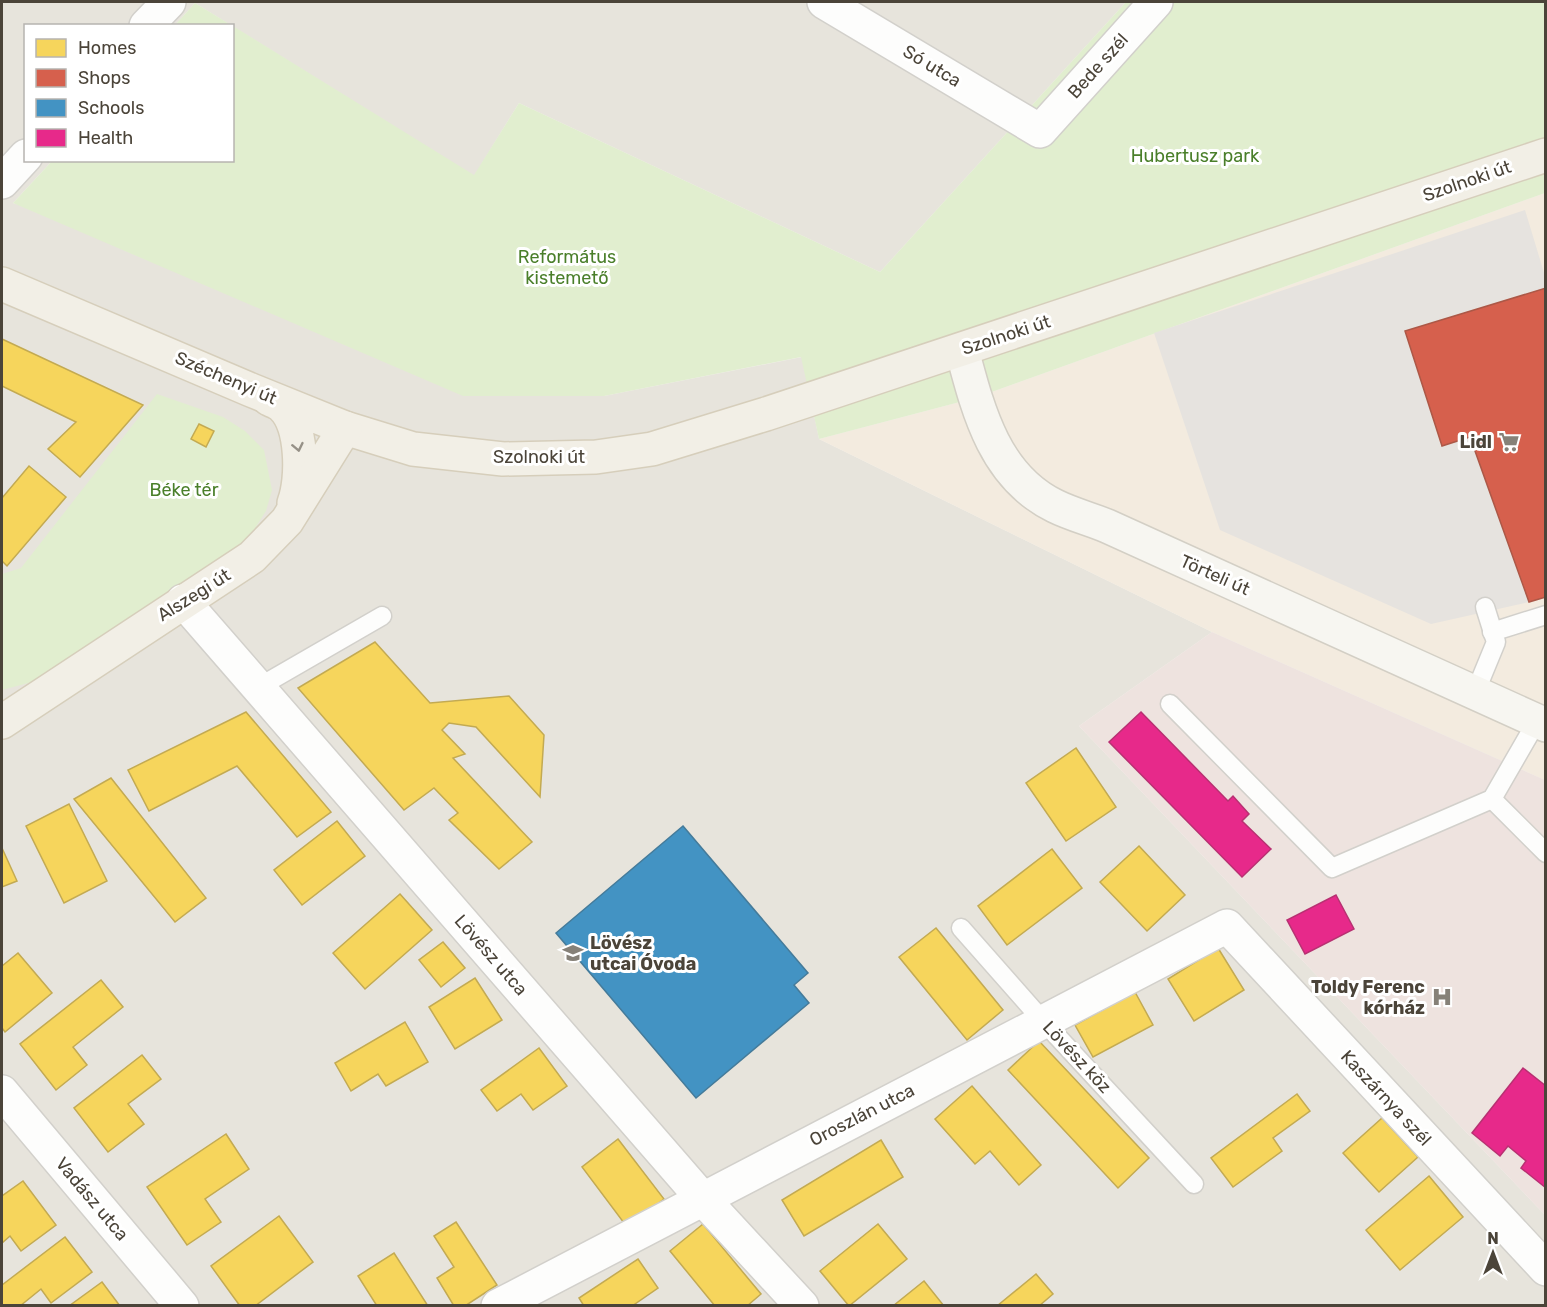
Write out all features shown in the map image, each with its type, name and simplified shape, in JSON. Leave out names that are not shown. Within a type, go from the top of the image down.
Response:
[{"type":"main road","name":"Szolnoki út","points":[[456,455],[556,460],[652,449],[962,350],[1545,154]]},
{"type":"main road","name":"Széchenyi út","points":[[2,284],[345,428],[413,448],[456,455]]},
{"type":"main road","name":"Törteli út","points":[[962,350],[975,398],[994,447],[1015,478],[1054,506],[1107,526],[1541,723]]},
{"type":"main road","points":[[251,390],[282,406],[291,420],[300,452],[300,486],[287,521]]},
{"type":"main road","name":"Alszegi út","points":[[6,714],[252,557],[287,521],[345,428]]},
{"type":"street","points":[[148,24],[169,2]]},
{"type":"street","name":"Só utca","points":[[824,2],[1040,131]]},
{"type":"street","name":"Bede szél","points":[[1040,131],[1156,2]]},
{"type":"street","points":[[2,182],[24,158]]},
{"type":"street","name":"Lövész utca","points":[[183,601],[702,1198],[802,1305]]},
{"type":"street","name":"Oroszlán utca","points":[[498,1305],[1227,926]]},
{"type":"street","name":"Kaszárnya szél","points":[[1227,926],[1545,1269]]},
{"type":"street","name":"Vadász utca","points":[[2,1092],[183,1305]]},
{"type":"lane","points":[[1475,693],[1496,642],[1485,607]]},
{"type":"lane","points":[[1492,632],[1545,615]]},
{"type":"lane","points":[[259,687],[381,616]]},
{"type":"lane","points":[[1170,704],[1332,868],[1492,799],[1541,723]]},
{"type":"lane","points":[[1492,799],[1545,853]]},
{"type":"lane","name":"Lövész köz","points":[[962,928],[1043,1022],[1194,1184]]},
{"type":"shaded area","points":[[2,2],[1126,2],[880,272],[519,103],[474,176],[234,27],[234,24],[229,24],[195,3],[176,24],[24,24],[24,162],[51,162],[13,203],[604,396],[802,357],[819,439],[1212,632],[1079,726],[1545,1215],[1545,1305],[2,1306]]},
{"type":"shaded area","points":[[1545,193],[1545,780],[1212,632],[819,439],[975,398]]},
{"type":"shaded area","points":[[1525,210],[1545,276],[1545,288],[1405,331],[1441,446],[1470,437],[1529,602],[1431,624],[1220,530],[1154,333]]},
{"type":"shaded area","name":"Toldy Ferenc kórház","points":[[1212,632],[1545,780],[1545,1215],[1079,726]]},
{"type":"green space","points":[[1126,2],[1545,2],[1545,193],[975,398],[819,439],[801,357],[604,396],[463,396],[13,203],[51,162],[234,162],[234,27],[474,175],[519,103],[880,272]]},
{"type":"green space","points":[[195,3],[229,24],[176,24]]},
{"type":"green space","name":"Béke tér","points":[[157,394],[223,417],[245,431],[264,450],[272,490],[266,511],[243,547],[32,682],[2,690],[2,574],[21,568]]},
{"type":"building: Homes","points":[[2,339],[143,405],[80,477],[48,449],[76,422],[2,386]]},
{"type":"building: Homes","points":[[199,424],[214,431],[206,447],[191,439]]},
{"type":"building: Homes","points":[[29,466],[66,497],[7,566],[2,561],[2,498]]},
{"type":"building: Homes","points":[[375,642],[430,703],[509,696],[544,735],[540,797],[476,727],[449,723],[442,730],[465,754],[453,758],[532,842],[499,869],[449,820],[458,813],[434,788],[404,810],[298,688]]},
{"type":"building: Homes","points":[[246,712],[331,812],[297,837],[237,766],[149,811],[128,770]]},
{"type":"building: Homes","points":[[1076,748],[1116,807],[1066,841],[1026,783]]},
{"type":"building: Homes","points":[[111,778],[206,898],[175,922],[74,799]]},
{"type":"building: Homes","points":[[69,804],[107,881],[64,903],[26,826]]},
{"type":"building: Homes","points":[[337,821],[365,856],[302,905],[274,870]]},
{"type":"building: Homes","points":[[1139,846],[1185,895],[1147,931],[1100,882]]},
{"type":"building: Homes","points":[[2,848],[17,881],[2,887]]},
{"type":"building: Homes","points":[[1052,849],[1082,888],[1007,945],[978,906]]},
{"type":"building: Homes","points":[[400,894],[432,930],[365,989],[333,953]]},
{"type":"building: Homes","points":[[936,928],[1003,1010],[967,1040],[899,957]]},
{"type":"building: Homes","points":[[443,942],[465,968],[441,987],[419,960]]},
{"type":"building: Homes","points":[[1218,948],[1244,990],[1194,1021],[1168,979]]},
{"type":"building: Homes","points":[[18,953],[52,993],[5,1032],[2,1028],[2,966]]},
{"type":"building: Homes","points":[[475,978],[502,1020],[455,1049],[429,1007]]},
{"type":"building: Homes","points":[[101,980],[123,1007],[73,1047],[87,1065],[56,1090],[20,1044]]},
{"type":"building: Homes","points":[[1135,992],[1153,1025],[1093,1057],[1075,1025]]},
{"type":"building: Homes","points":[[405,1022],[428,1062],[386,1086],[378,1074],[351,1091],[335,1063]]},
{"type":"building: Homes","points":[[1039,1041],[1149,1158],[1118,1188],[1008,1070]]},
{"type":"building: Homes","points":[[539,1048],[567,1086],[533,1110],[521,1094],[497,1111],[481,1090]]},
{"type":"building: Homes","points":[[142,1055],[161,1079],[128,1104],[144,1124],[108,1152],[74,1108]]},
{"type":"building: Homes","points":[[972,1086],[1041,1165],[1019,1185],[990,1151],[975,1164],[935,1119]]},
{"type":"building: Homes","points":[[1297,1094],[1310,1111],[1273,1138],[1282,1151],[1233,1187],[1211,1158]]},
{"type":"building: Homes","points":[[1382,1118],[1418,1157],[1379,1192],[1343,1153]]},
{"type":"building: Homes","points":[[226,1134],[249,1169],[205,1199],[221,1222],[187,1245],[147,1187]]},
{"type":"building: Homes","points":[[618,1139],[664,1199],[627,1227],[582,1167]]},
{"type":"building: Homes","points":[[881,1140],[903,1177],[804,1236],[782,1200]]},
{"type":"building: Homes","points":[[1429,1176],[1463,1217],[1400,1270],[1366,1230]]},
{"type":"building: Homes","points":[[23,1181],[56,1225],[21,1251],[10,1236],[2,1243],[2,1196]]},
{"type":"building: Homes","points":[[279,1216],[313,1262],[255,1306],[240,1306],[211,1266]]},
{"type":"building: Homes","points":[[456,1222],[497,1285],[465,1306],[454,1306],[437,1278],[454,1267],[434,1236]]},
{"type":"building: Homes","points":[[703,1224],[761,1294],[747,1306],[715,1306],[670,1251]]},
{"type":"building: Homes","points":[[878,1224],[907,1259],[849,1306],[820,1271]]},
{"type":"building: Homes","points":[[65,1237],[92,1272],[51,1303],[41,1289],[20,1306],[2,1306],[2,1285]]},
{"type":"building: Homes","points":[[394,1253],[428,1306],[377,1306],[358,1276]]},
{"type":"building: Homes","points":[[638,1259],[658,1288],[632,1306],[584,1306],[579,1298]]},
{"type":"building: Homes","points":[[1036,1274],[1053,1294],[1039,1306],[997,1306]]},
{"type":"building: Homes","points":[[924,1281],[944,1306],[893,1306]]},
{"type":"building: Homes","points":[[102,1282],[120,1306],[69,1306]]},
{"type":"building: Shops","name":"Lidl","points":[[1546,288],[1546,597],[1529,602],[1470,437],[1442,446],[1405,331]]},
{"type":"building: Schools","points":[[683,826],[808,973],[794,985],[809,1003],[696,1098],[556,933]]},
{"type":"building: Health","points":[[1141,712],[1228,801],[1233,796],[1249,814],[1242,821],[1271,849],[1242,877],[1109,742]]},
{"type":"building: Health","points":[[1336,895],[1354,929],[1305,954],[1287,920]]},
{"type":"building: Health","points":[[1523,1068],[1546,1086],[1546,1188],[1521,1168],[1526,1161],[1508,1146],[1500,1156],[1472,1133]]},
{"type":"place","name":"Lidl","points":[[1509,442]]},
{"type":"place","name":"Lövész utcai Óvoda","points":[[573,953]]},
{"type":"place","name":"Toldy Ferenc kórház","points":[[1442,997]]},
{"type":"park label","name":"Hubertusz park","points":[[1195,156]]},
{"type":"park label","name":"Református kistemető","points":[[567,267]]}]
